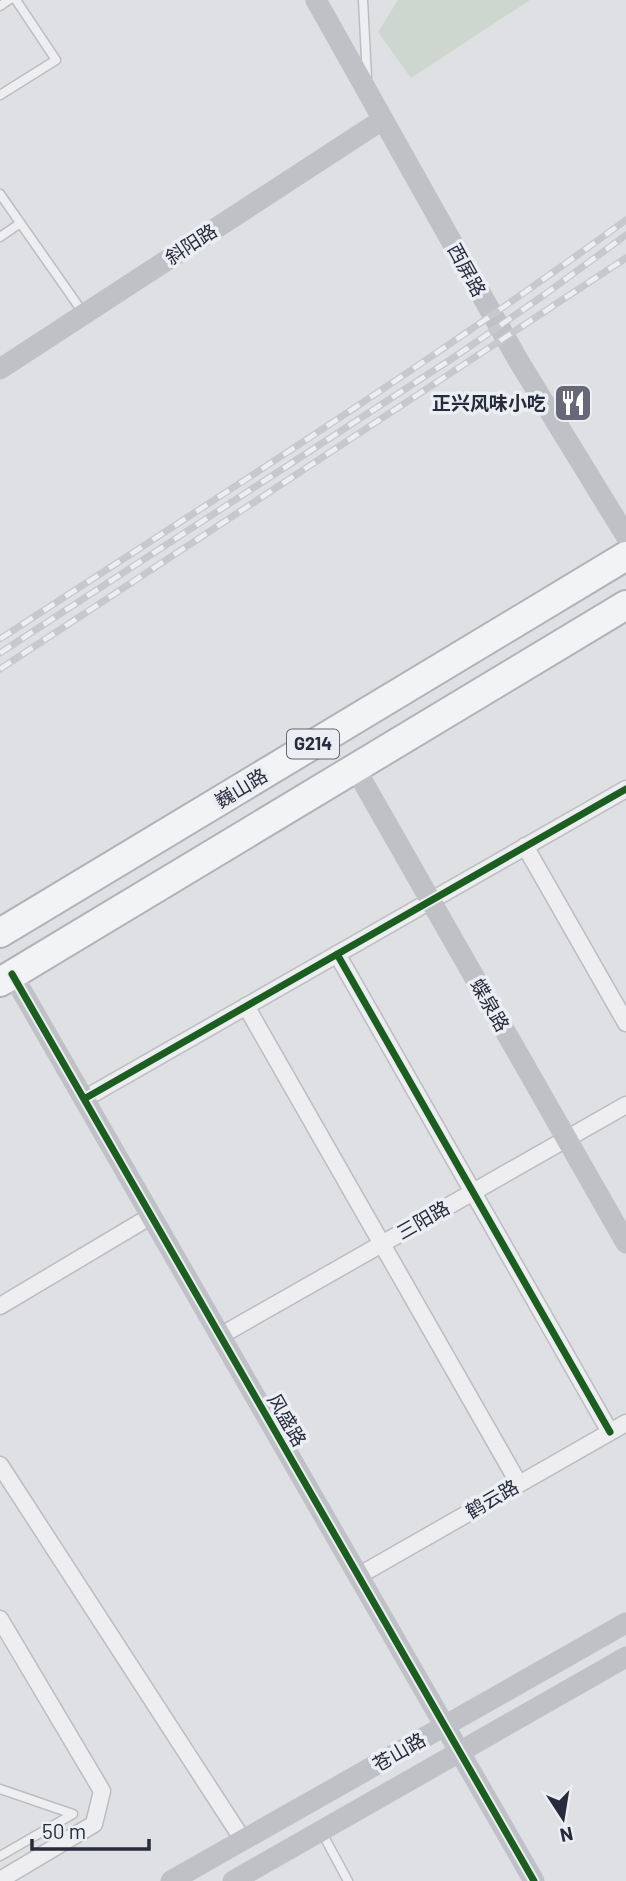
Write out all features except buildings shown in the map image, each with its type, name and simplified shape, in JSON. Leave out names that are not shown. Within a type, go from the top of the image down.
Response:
[{"type":"highway","name":"巍山路","points":[[0,934],[626,556]]},
{"type":"highway","name":"G214","points":[[6,978],[626,605]]},
{"type":"highway","points":[[0,934],[6,978]]},
{"type":"street","name":"西屏路","points":[[316,0],[518,359],[626,536]]},
{"type":"street","name":"斜阳路","points":[[0,369],[383,120]]},
{"type":"street","name":"蝶泉路","points":[[355,768],[626,1243]]},
{"type":"street","points":[[83,1098],[525,846],[624,795]]},
{"type":"street","points":[[525,846],[626,1023]]},
{"type":"street","points":[[337,954],[610,1432]]},
{"type":"street","name":"风盛路","points":[[6,978],[83,1098],[534,1881]]},
{"type":"street","points":[[246,1006],[519,1484]]},
{"type":"street","name":"三阳路","points":[[220,1336],[626,1105]]},
{"type":"street","points":[[0,1306],[151,1216]]},
{"type":"street","name":"鹤云路","points":[[358,1576],[626,1423]]},
{"type":"street","points":[[0,1465],[243,1840]]},
{"type":"street","points":[[0,1619],[102,1791],[94,1824],[0,1880]]},
{"type":"street","name":"苍山路","points":[[172,1881],[626,1623]]},
{"type":"street","name":"苍山路","points":[[233,1881],[626,1657]]},
{"type":"lane","points":[[0,6],[9,0]]},
{"type":"lane","points":[[0,95],[56,61],[16,0]]},
{"type":"lane","points":[[363,0],[368,93]]},
{"type":"lane","points":[[0,194],[84,314]]},
{"type":"lane","points":[[0,237],[19,224]]},
{"type":"lane","points":[[0,1789],[73,1814],[0,1856]]},
{"type":"lane","points":[[321,1831],[348,1881]]},
{"type":"shaded area","points":[[398,0],[530,0],[411,78],[378,32]]},
{"type":"railway","points":[[0,639],[472,329],[626,220]]},
{"type":"railway","points":[[0,653],[459,354],[626,235]]},
{"type":"railway","points":[[0,669],[626,258]]},
{"type":"cycle path","points":[[84,1099],[626,789]]},
{"type":"cycle path","points":[[337,954],[610,1432]]},
{"type":"cycle path","points":[[12,974],[534,1881]]},
{"type":"place","name":"正兴风味小吃","points":[[573,403]]}]
